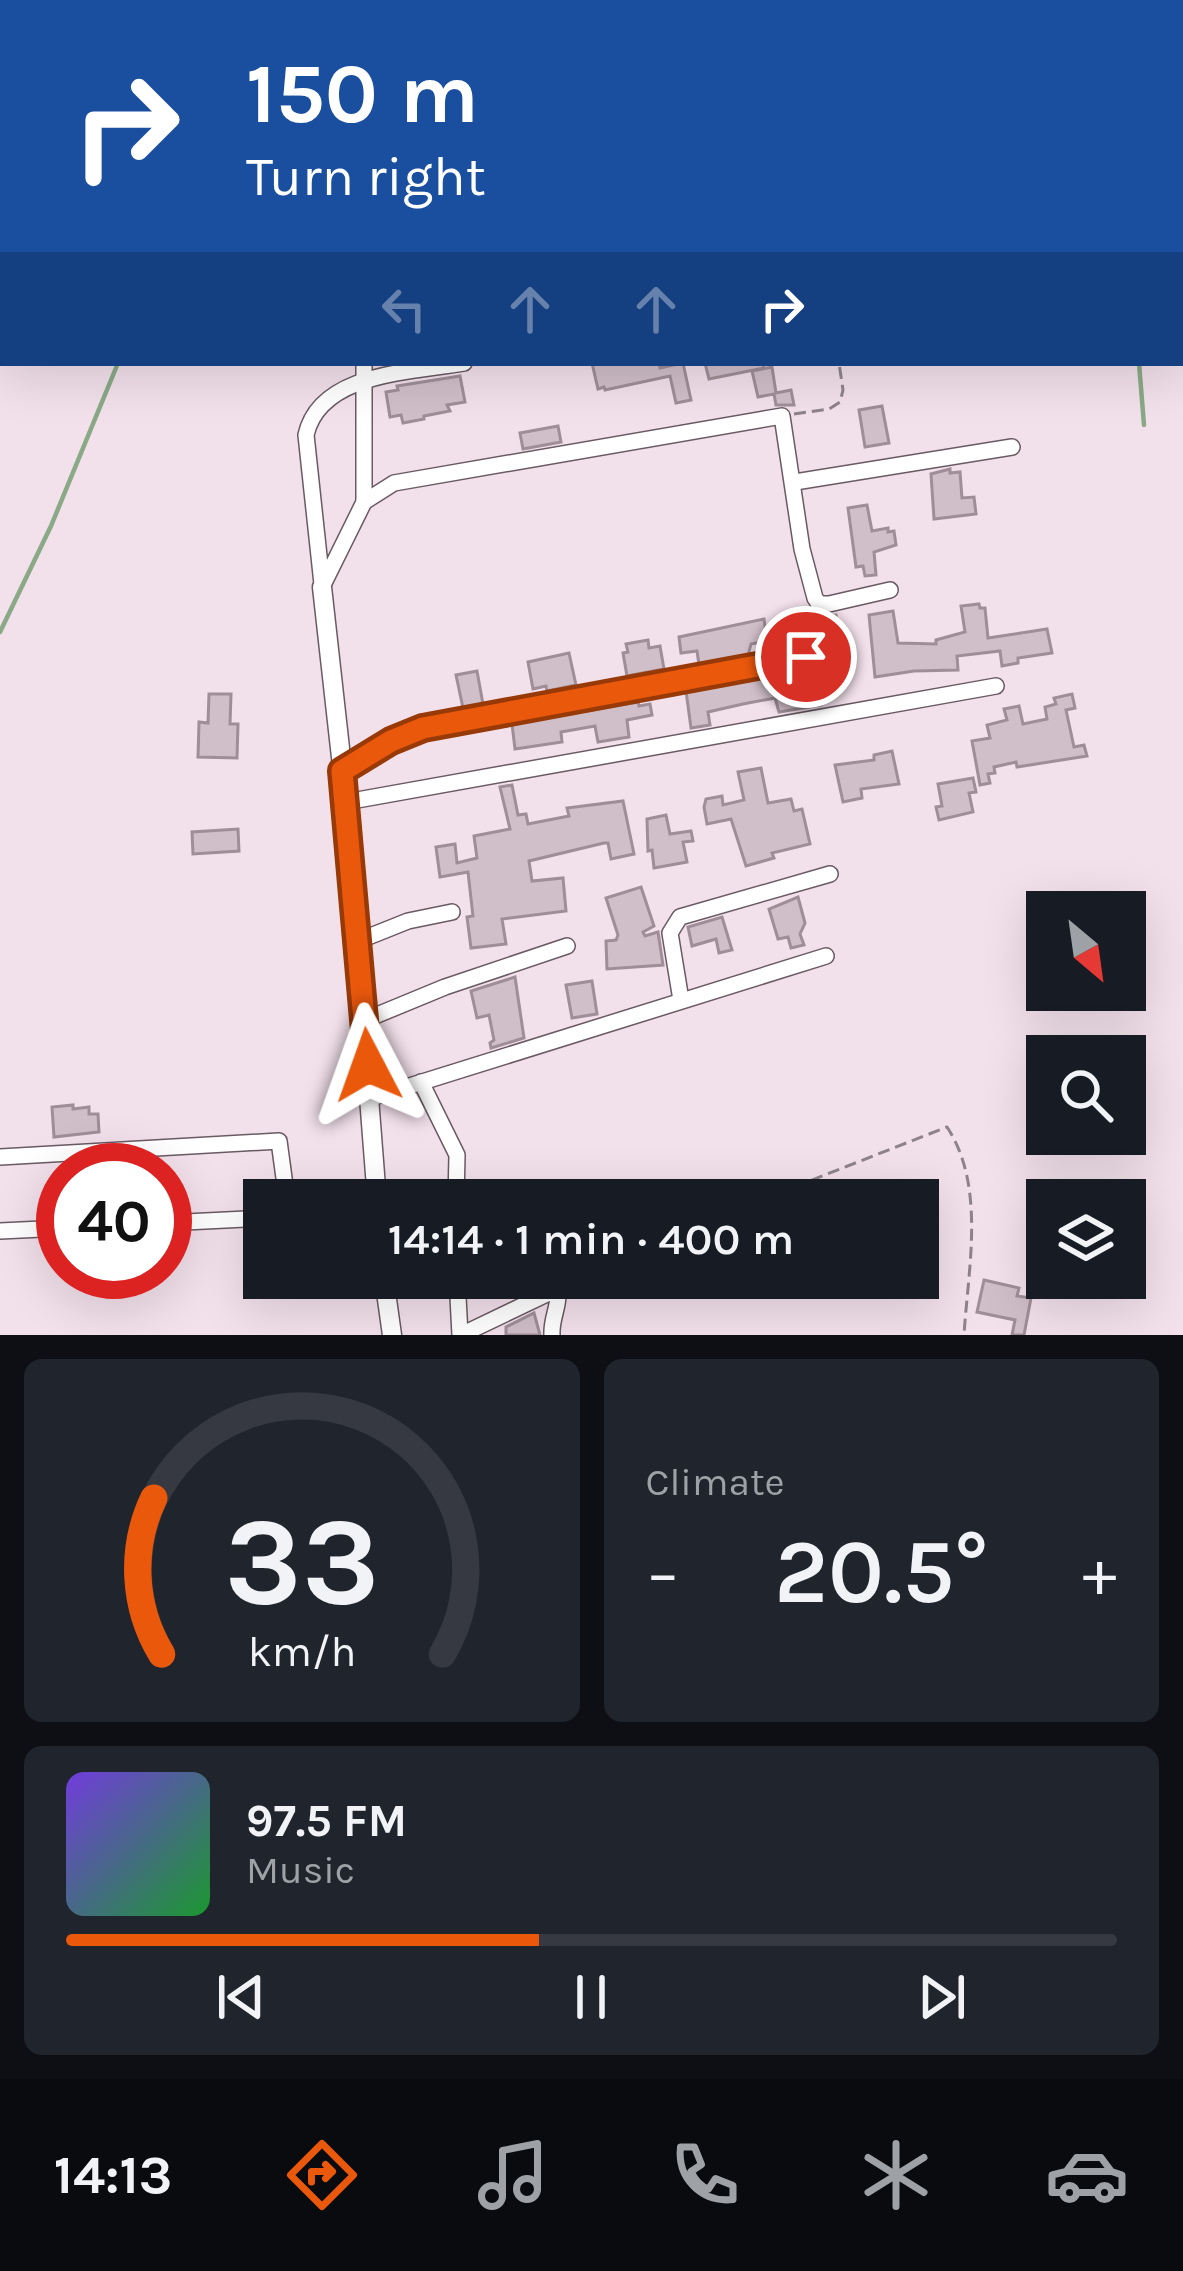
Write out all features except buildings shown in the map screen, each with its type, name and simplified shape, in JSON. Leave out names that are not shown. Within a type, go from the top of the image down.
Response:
[{"type":"street","points":[[322,587],[364,502],[364,366]]},
{"type":"street","points":[[376,1179],[346,802],[306,435],[309,421],[326,402],[365,381],[448,366]]},
{"type":"street","points":[[364,502],[394,483],[782,416],[802,549],[819,604],[890,590]]},
{"type":"street","points":[[795,482],[1012,447]]},
{"type":"street","points":[[342,771],[423,728],[806,657]]},
{"type":"street","points":[[346,802],[996,686]]},
{"type":"street","points":[[681,1000],[670,933],[680,917],[830,874]]},
{"type":"street","points":[[358,940],[408,921],[452,912]]},
{"type":"street","points":[[365,1020],[567,946]]},
{"type":"street","points":[[371,1098],[826,956]]},
{"type":"street","points":[[421,1082],[457,1155],[456,1179]]},
{"type":"street","points":[[0,1157],[279,1141],[284,1179]]},
{"type":"street","points":[[192,1222],[243,1219]]},
{"type":"street","points":[[0,1231],[36,1229]]},
{"type":"street","points":[[388,1299],[392,1335]]},
{"type":"street","points":[[458,1299],[460,1335],[532,1299]]},
{"type":"street","points":[[552,1335],[557,1299]]},
{"type":"path","points":[[782,416],[836,406],[843,397],[839,366]]},
{"type":"path","points":[[814,1179],[947,1127],[957,1142],[972,1215],[964,1335]]},
{"type":"waterway","points":[[0,632],[51,526],[117,366]]},
{"type":"waterway","points":[[1139,366],[1144,425]]},
{"type":"route","points":[[368,1065],[342,771],[423,728],[806,657]]}]
